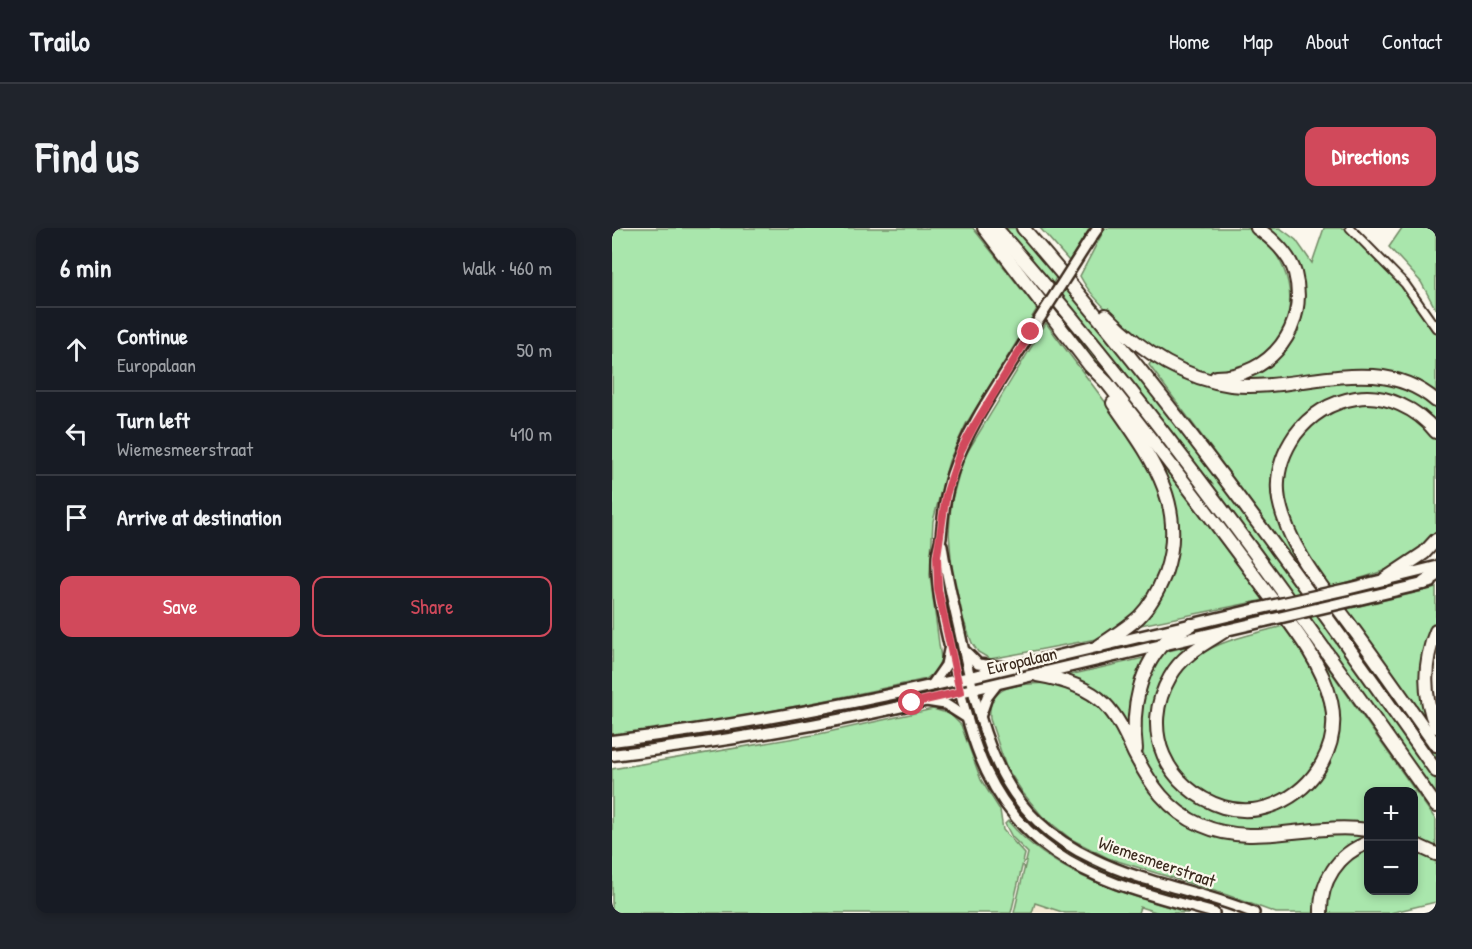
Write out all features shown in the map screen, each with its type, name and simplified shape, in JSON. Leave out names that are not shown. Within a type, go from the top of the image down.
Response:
[{"type":"highway","points":[[984,228],[1090,366],[1143,446],[1166,490],[1172,510],[1173,530],[1168,564],[1162,582],[1147,608],[1124,629],[1099,646]]},
{"type":"highway","points":[[996,228],[1105,358],[1203,482],[1317,637],[1436,806]]},
{"type":"highway","points":[[1023,228],[1074,286],[1179,417],[1257,520],[1436,771]]},
{"type":"highway","points":[[1200,377],[1234,376],[1259,366],[1270,358],[1283,343],[1295,319],[1298,300],[1294,271],[1278,246],[1257,228]]},
{"type":"highway","points":[[1074,286],[1141,347],[1166,363],[1200,377],[1231,385],[1262,386],[1353,376],[1379,377],[1412,385],[1436,400]]},
{"type":"highway","points":[[1090,366],[1107,383],[1231,544],[1307,648],[1324,679],[1332,703],[1333,725],[1330,745],[1323,764],[1311,780],[1295,794],[1275,805],[1253,810],[1230,809],[1208,802],[1189,790],[1173,774],[1163,757],[1158,737],[1157,717],[1163,690],[1170,676],[1182,660],[1225,631]]},
{"type":"highway","points":[[1436,432],[1415,413],[1389,401],[1361,397],[1333,404],[1307,422],[1290,442],[1282,459],[1278,488],[1286,524],[1310,568],[1436,745]]},
{"type":"highway","points":[[1385,579],[1413,562],[1436,540]]},
{"type":"highway","points":[[1430,582],[1436,575]]},
{"type":"highway","points":[[1137,759],[1134,713],[1137,694],[1144,675],[1172,636],[1191,625]]},
{"type":"highway","points":[[1436,631],[1429,651],[1426,686],[1430,711],[1436,727]]},
{"type":"highway","points":[[1037,675],[1079,686],[1103,702],[1115,715],[1153,786],[1168,804],[1177,812],[1209,828],[1247,835],[1335,828],[1364,830]]},
{"type":"highway","points":[[1321,913],[1322,895],[1330,874],[1338,862],[1364,845]]},
{"type":"highway","points":[[1418,845],[1436,854]]},
{"type":"main road","name":"Wiemesmeerstraat","points":[[1098,228],[985,406],[960,452],[946,495],[937,556],[938,589],[957,680],[978,755],[996,791],[1021,824],[1036,838],[1072,863],[1114,882],[1214,913]]},
{"type":"main road","name":"Wiemesmeerstraat","points":[[941,539],[980,717],[992,756],[1014,795],[1049,832],[1076,850],[1114,868],[1254,913]]},
{"type":"main road","name":"Europalaan","points":[[612,741],[701,730],[799,713],[957,680],[1436,567]]},
{"type":"main road","name":"Europalaan","points":[[612,755],[779,730],[923,701],[1430,582]]},
{"type":"main road","points":[[933,685],[946,665],[950,648]]},
{"type":"main road","points":[[964,650],[978,664],[1007,668]]},
{"type":"main road","points":[[980,717],[984,712],[987,697],[997,684]]},
{"type":"main road","points":[[923,701],[945,704],[967,718]]},
{"type":"street","points":[[1350,228],[1405,284],[1436,328]]},
{"type":"shaded area","points":[[1035,903],[1065,913],[1032,913]]},
{"type":"green space","points":[[612,228],[973,228],[1037,309],[966,424],[949,461],[933,521],[930,575],[941,659],[936,671],[926,679],[770,711],[612,735]]},
{"type":"green space","points":[[1002,228],[1018,228],[1058,273],[1052,286]]},
{"type":"green space","points":[[1040,228],[1090,228],[1069,261]]},
{"type":"green space","points":[[1105,228],[1248,228],[1270,246],[1283,268],[1289,292],[1288,316],[1279,338],[1264,356],[1241,369],[1213,374],[1183,366],[1163,354],[1113,316],[1080,276]]},
{"type":"green space","points":[[1264,228],[1280,228],[1296,240],[1312,263],[1324,228],[1348,228],[1402,287],[1436,333],[1436,395],[1418,384],[1384,372],[1349,371],[1286,379],[1245,379],[1243,377],[1279,356],[1294,336],[1304,303],[1299,268]]},
{"type":"green space","points":[[1402,228],[1436,228],[1436,310],[1421,282],[1389,247]]},
{"type":"green space","points":[[1067,287],[1193,444],[1303,592],[1292,594],[1062,296]]},
{"type":"green space","points":[[1054,307],[1150,425],[1280,598],[1275,599],[1053,310]]},
{"type":"green space","points":[[1046,323],[1121,423],[1155,474],[1164,494],[1168,549],[1154,588],[1136,613],[1115,630],[1096,639],[990,659],[978,652],[972,643],[953,582],[949,533],[951,503],[963,459]]},
{"type":"green space","points":[[1151,362],[1213,386],[1371,379],[1402,386],[1436,406],[1436,426],[1421,413],[1350,394],[1284,443],[1274,467],[1273,489],[1320,588],[1316,589],[1149,365]]},
{"type":"green space","points":[[1366,402],[1396,409],[1421,425],[1436,440],[1436,533],[1426,545],[1401,563],[1374,574],[1329,587],[1296,536],[1287,513],[1284,490],[1286,469],[1293,449],[1305,431],[1321,417],[1342,407]]},
{"type":"green space","points":[[1144,440],[1264,600],[1141,625],[1164,588],[1177,518],[1168,482]]},
{"type":"green space","points":[[1436,588],[1436,621],[1426,643],[1431,729],[1347,609]]},
{"type":"green space","points":[[1337,611],[1436,751],[1436,758],[1333,612]]},
{"type":"green space","points":[[1319,615],[1436,780],[1436,798],[1310,617]]},
{"type":"green space","points":[[1295,621],[1413,787],[1364,787],[1364,826],[1268,831],[1215,827],[1176,805],[1150,772],[1138,726],[1145,682],[1164,652],[1193,645],[1160,685],[1165,769],[1185,794],[1201,804],[1236,815],[1304,792],[1338,730]]},
{"type":"green space","points":[[1283,626],[1313,673],[1325,705],[1325,740],[1319,759],[1309,774],[1280,799],[1243,804],[1223,800],[1204,792],[1188,780],[1175,764],[1167,746],[1163,725],[1168,697],[1176,678],[1194,658],[1237,638]]},
{"type":"green space","points":[[1164,635],[1158,642],[1060,665],[1059,659]]},
{"type":"green space","points":[[1148,657],[1133,692],[1128,730],[1109,702],[1096,689],[1065,676]]},
{"type":"green space","points":[[1053,683],[1087,696],[1099,705],[1112,719],[1135,767],[1161,805],[1185,824],[1201,832],[1242,841],[1347,835],[1364,836],[1364,842],[1348,849],[1318,913],[1276,913],[1227,895],[1108,858],[1071,839],[1042,816],[1006,767],[990,719],[990,707],[994,697],[1001,691],[1010,687]]},
{"type":"green space","points":[[933,709],[950,714],[961,725],[981,780],[1000,810],[1003,830],[1025,854],[1011,913],[612,913],[612,769],[819,734]]},
{"type":"green space","points":[[988,754],[1014,803],[1033,824],[1055,841],[1078,856],[1103,867],[1155,886],[1209,901],[1209,905],[1137,885],[1105,873],[1048,841],[1023,819],[1002,791],[983,757]]},
{"type":"green space","points":[[1418,795],[1436,820],[1436,849],[1418,841]]},
{"type":"green space","points":[[1008,821],[1046,856],[1068,869],[1115,890],[1189,913],[1159,913],[1140,907],[1138,913],[1065,913],[1035,903],[1032,913],[1014,913],[1028,853],[1012,837],[1005,824]]},
{"type":"green space","points":[[1364,852],[1364,895],[1418,895],[1418,852],[1436,861],[1436,902],[1390,913],[1327,913],[1329,892],[1333,883],[1344,867]]},
{"type":"route","points":[[912,703],[960,692],[938,589],[937,556],[946,495],[960,452],[991,396],[1031,332]]}]
